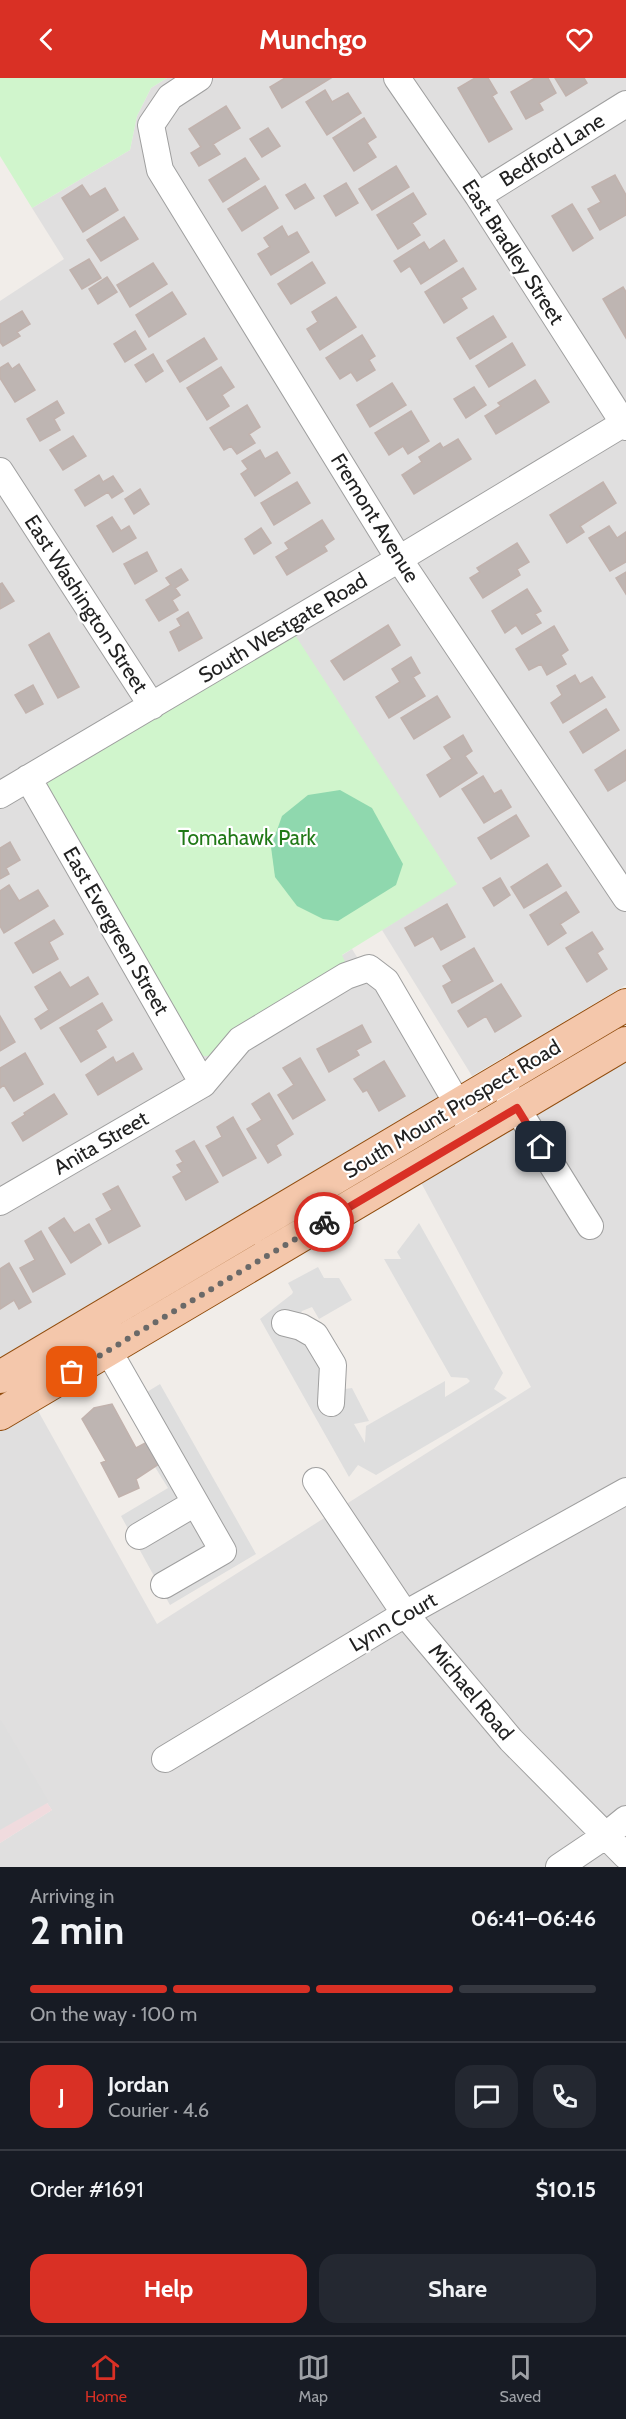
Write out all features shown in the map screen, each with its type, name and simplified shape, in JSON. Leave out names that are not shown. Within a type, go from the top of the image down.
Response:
[{"type":"main road","name":"South Mount Prospect Road","points":[[0,1377],[626,1005]]},
{"type":"main road","name":"South Mount Prospect Road","points":[[0,1414],[626,1043]]},
{"type":"street","name":"Fremont Avenue","points":[[198,78],[170,97],[151,125],[160,170],[399,559],[626,898]]},
{"type":"street","name":"East Bradley Street","points":[[397,78],[478,196],[625,424]]},
{"type":"street","name":"Bedford Lane","points":[[478,196],[626,104]]},
{"type":"street","name":"South Westgate Road","points":[[0,795],[625,424]]},
{"type":"street","name":"East Washington Street","points":[[0,471],[152,706]]},
{"type":"street","name":"East Evergreen Street","points":[[28,778],[203,1084]]},
{"type":"street","name":"Anita Street","points":[[3,1193],[203,1084],[240,1040],[346,976],[369,968],[386,981],[459,1105]]},
{"type":"street","points":[[500,1081],[590,1226]]},
{"type":"street","points":[[459,1105],[474,1133]]},
{"type":"street","points":[[285,1323],[301,1327],[315,1335],[333,1365],[331,1403]]},
{"type":"street","points":[[108,1350],[223,1551],[164,1585]]},
{"type":"street","name":"Michael Road","points":[[316,1481],[405,1614],[511,1740],[626,1856]]},
{"type":"street","name":"Lynn Court","points":[[165,1760],[405,1614],[626,1491]]},
{"type":"street","points":[[139,1536],[195,1503]]},
{"type":"street","points":[[559,1867],[626,1819]]},
{"type":"shaded area","points":[[167,78],[626,78],[626,985],[472,1076],[382,930],[457,883],[53,777],[346,964],[341,956],[352,949],[446,1101],[0,1365],[0,301],[64,259],[32,208],[130,150],[137,116],[151,88]]},
{"type":"shaded area","points":[[626,1055],[626,1867],[0,1867],[0,1843],[52,1810],[0,1736],[0,1430],[37,1409],[157,1624],[531,1387],[418,1177]]},
{"type":"shaded area","points":[[419,1223],[503,1373],[494,1389],[507,1398],[376,1475],[358,1465],[349,1477],[260,1319],[292,1294],[288,1283],[318,1267],[324,1278],[339,1278],[352,1300],[319,1319],[312,1307],[302,1311],[300,1315],[303,1339],[324,1376],[338,1390],[352,1388],[369,1421],[354,1424],[365,1443],[366,1426],[445,1381],[445,1397],[470,1381],[467,1378],[451,1377],[384,1259],[401,1259],[397,1252]]},
{"type":"shaded area","points":[[160,1384],[256,1554],[170,1605],[121,1516],[168,1488],[155,1467],[142,1395]]},
{"type":"shaded area","points":[[0,1721],[49,1802],[0,1830]]},
{"type":"shaded area","points":[[0,1736],[52,1810],[0,1843]]},
{"type":"green space","points":[[0,78],[167,78],[151,88],[137,116],[130,150],[32,208],[0,156]]},
{"type":"green space","name":"Tomahawk Park","points":[[295,635],[457,884],[342,955],[346,964],[214,1056],[201,1056],[46,785],[53,777]]},
{"type":"green space","points":[[340,790],[372,808],[403,864],[396,885],[338,921],[323,919],[297,906],[275,877],[271,847],[282,816],[308,795]]},
{"type":"building","points":[[285,78],[331,78],[282,108],[270,87]]},
{"type":"building","points":[[475,78],[488,78],[497,93],[492,96],[512,129],[489,142],[458,88]]},
{"type":"building","points":[[535,78],[548,78],[556,93],[539,103],[543,110],[526,119],[511,92]]},
{"type":"building","points":[[555,78],[584,78],[587,83],[566,96]]},
{"type":"building","points":[[325,90],[332,102],[348,93],[361,113],[327,135],[306,102]]},
{"type":"building","points":[[226,106],[240,128],[213,144],[220,154],[199,166],[191,153],[201,147],[189,129]]},
{"type":"building","points":[[364,118],[376,137],[367,143],[376,157],[354,171],[333,138]]},
{"type":"building","points":[[268,128],[280,146],[262,157],[250,139]]},
{"type":"building","points":[[245,158],[259,179],[223,202],[209,180]]},
{"type":"building","points":[[396,166],[409,187],[372,210],[359,189]]},
{"type":"building","points":[[615,175],[626,195],[626,215],[600,230],[588,209],[601,202],[592,187]]},
{"type":"building","points":[[346,183],[358,203],[336,216],[324,196]]},
{"type":"building","points":[[305,184],[314,198],[295,209],[286,195]]},
{"type":"building","points":[[82,185],[90,197],[105,188],[118,210],[83,232],[62,198]]},
{"type":"building","points":[[265,186],[278,208],[242,231],[228,209]]},
{"type":"building","points":[[413,193],[426,214],[412,223],[420,235],[398,249],[377,215]]},
{"type":"building","points":[[572,204],[593,238],[573,251],[552,216]]},
{"type":"building","points":[[124,217],[138,239],[101,261],[87,240]]},
{"type":"building","points":[[282,226],[288,237],[297,232],[309,252],[271,275],[258,254],[270,247],[264,238]]},
{"type":"building","points":[[444,240],[457,261],[421,284],[410,266],[401,272],[394,261],[424,242],[429,250]]},
{"type":"building","points":[[89,259],[101,278],[82,289],[70,270]]},
{"type":"building","points":[[312,262],[325,283],[291,304],[278,284]]},
{"type":"building","points":[[153,263],[167,284],[130,307],[117,285]]},
{"type":"building","points":[[463,268],[476,289],[461,298],[467,308],[444,323],[425,292]]},
{"type":"building","points":[[107,277],[117,292],[98,304],[89,289]]},
{"type":"building","points":[[623,287],[626,292],[626,338],[603,299]]},
{"type":"building","points":[[172,292],[186,314],[149,337],[136,315]]},
{"type":"building","points":[[336,297],[356,327],[320,350],[307,329],[318,322],[312,312]]},
{"type":"building","points":[[22,311],[30,324],[17,332],[20,336],[3,346],[0,342],[0,324]]},
{"type":"building","points":[[493,316],[506,337],[470,359],[457,338]]},
{"type":"building","points":[[135,331],[146,349],[125,362],[114,344]]},
{"type":"building","points":[[362,335],[375,356],[369,360],[375,370],[357,381],[351,372],[340,379],[326,358]]},
{"type":"building","points":[[204,338],[217,359],[180,382],[167,361]]},
{"type":"building","points":[[512,343],[525,365],[489,387],[476,366]]},
{"type":"building","points":[[153,354],[163,371],[146,382],[135,365]]},
{"type":"building","points":[[8,363],[12,369],[19,364],[35,390],[15,402],[0,378],[0,368]]},
{"type":"building","points":[[221,367],[234,387],[222,395],[229,406],[207,420],[187,388]]},
{"type":"building","points":[[535,380],[549,402],[496,434],[485,416],[501,406],[498,403]]},
{"type":"building","points":[[392,383],[406,405],[370,427],[357,405]]},
{"type":"building","points":[[474,387],[486,405],[466,418],[454,399]]},
{"type":"building","points":[[57,401],[64,413],[54,419],[60,430],[40,441],[27,419]]},
{"type":"building","points":[[247,405],[260,427],[249,434],[255,443],[237,454],[231,446],[224,450],[210,428]]},
{"type":"building","points":[[411,411],[429,441],[408,454],[403,446],[389,455],[375,433]]},
{"type":"building","points":[[73,436],[86,456],[63,470],[50,450]]},
{"type":"building","points":[[458,439],[471,459],[414,494],[402,475],[422,462],[419,457],[440,443],[443,448]]},
{"type":"building","points":[[260,450],[265,459],[277,452],[290,473],[255,496],[241,474],[248,469],[242,461]]},
{"type":"building","points":[[99,475],[103,482],[113,476],[123,491],[112,498],[108,492],[85,506],[75,490]]},
{"type":"building","points":[[297,482],[310,503],[274,525],[261,503]]},
{"type":"building","points":[[603,482],[616,503],[580,526],[584,532],[567,543],[550,515]]},
{"type":"building","points":[[140,489],[149,504],[134,514],[125,499]]},
{"type":"building","points":[[112,517],[121,531],[129,526],[136,538],[113,552],[97,526]]},
{"type":"building","points":[[322,520],[334,539],[324,546],[327,551],[287,575],[276,557],[289,549],[285,543]]},
{"type":"building","points":[[609,526],[617,538],[626,532],[626,562],[610,571],[589,538]]},
{"type":"building","points":[[261,528],[271,543],[254,554],[245,539]]},
{"type":"building","points":[[517,543],[529,562],[517,569],[520,575],[483,598],[470,578],[480,572],[477,568]]},
{"type":"building","points":[[147,552],[157,571],[135,584],[124,564]]},
{"type":"building","points":[[181,569],[188,580],[175,588],[180,595],[172,600],[178,610],[159,621],[146,600],[171,585],[166,578]]},
{"type":"building","points":[[626,572],[626,594],[616,578]]},
{"type":"building","points":[[2,583],[14,601],[0,609],[0,584]]},
{"type":"building","points":[[527,589],[541,611],[535,614],[541,623],[522,634],[516,625],[505,633],[492,611]]},
{"type":"building","points":[[188,612],[202,638],[179,651],[170,632],[181,626],[177,619]]},
{"type":"building","points":[[388,625],[400,645],[344,680],[331,661]]},
{"type":"building","points":[[554,626],[568,650],[561,655],[566,664],[547,675],[541,664],[529,670],[516,649]]},
{"type":"building","points":[[49,633],[79,687],[58,698],[29,645]]},
{"type":"building","points":[[411,657],[420,673],[413,677],[425,696],[389,718],[376,697],[400,682],[392,669]]},
{"type":"building","points":[[575,675],[580,684],[592,677],[605,697],[563,723],[551,703],[562,695],[557,686]]},
{"type":"building","points":[[33,685],[43,704],[26,713],[15,695]]},
{"type":"building","points":[[437,696],[450,717],[414,739],[401,718]]},
{"type":"building","points":[[606,709],[619,730],[583,753],[570,732]]},
{"type":"building","points":[[463,735],[472,751],[465,756],[477,773],[440,797],[427,775],[452,759],[444,747]]},
{"type":"building","points":[[626,750],[626,780],[608,791],[595,770]]},
{"type":"building","points":[[483,776],[494,794],[501,790],[511,807],[484,823],[462,789]]},
{"type":"building","points":[[516,815],[529,836],[491,859],[478,838]]},
{"type":"building","points":[[10,842],[20,860],[6,868],[9,874],[0,879],[0,848]]},
{"type":"building","points":[[547,864],[561,886],[524,908],[511,887]]},
{"type":"building","points":[[500,878],[510,895],[494,906],[483,888]]},
{"type":"building","points":[[9,885],[19,901],[38,890],[48,906],[4,933],[0,926],[0,891]]},
{"type":"building","points":[[566,892],[579,912],[560,924],[566,933],[548,945],[530,915]]},
{"type":"building","points":[[447,904],[465,937],[441,950],[433,936],[415,946],[405,928]]},
{"type":"building","points":[[54,920],[63,934],[49,942],[58,959],[33,973],[15,943]]},
{"type":"building","points":[[592,932],[603,949],[597,953],[607,969],[587,982],[566,948]]},
{"type":"building","points":[[474,948],[493,981],[452,1003],[443,986],[452,981],[443,966]]},
{"type":"building","points":[[60,972],[70,988],[88,977],[98,994],[41,1029],[35,1019],[49,1010],[35,987]]},
{"type":"building","points":[[501,984],[521,1016],[495,1032],[486,1016],[468,1027],[458,1011]]},
{"type":"building","points":[[102,1003],[112,1020],[96,1030],[106,1047],[81,1062],[60,1028]]},
{"type":"building","points":[[0,1016],[15,1042],[0,1051]]},
{"type":"building","points":[[362,1025],[371,1042],[356,1050],[359,1055],[329,1072],[317,1049]]},
{"type":"building","points":[[25,1053],[43,1084],[14,1101],[4,1085],[0,1088],[0,1068]]},
{"type":"building","points":[[133,1053],[142,1069],[98,1095],[86,1075],[113,1057],[116,1063]]},
{"type":"building","points":[[300,1058],[325,1100],[293,1119],[278,1095],[294,1085],[283,1068]]},
{"type":"building","points":[[384,1061],[405,1096],[379,1111],[367,1090],[363,1092],[354,1079]]},
{"type":"building","points":[[269,1093],[293,1134],[276,1145],[281,1155],[268,1163],[247,1129],[262,1120],[252,1104]]},
{"type":"building","points":[[54,1094],[67,1114],[23,1141],[12,1123]]},
{"type":"building","points":[[233,1117],[256,1158],[223,1176],[206,1146],[222,1137],[217,1127]]},
{"type":"building","points":[[194,1141],[218,1182],[186,1200],[173,1177],[182,1172],[177,1165],[183,1162],[176,1151]]},
{"type":"building","points":[[118,1186],[140,1226],[109,1243],[96,1219],[112,1210],[103,1194]]},
{"type":"building","points":[[64,1218],[74,1233],[89,1224],[101,1244],[71,1263],[49,1228]]},
{"type":"building","points":[[41,1231],[65,1274],[33,1292],[20,1268],[35,1260],[25,1241]]},
{"type":"building","points":[[9,1263],[31,1302],[19,1309],[14,1300],[0,1309],[0,1269]]},
{"type":"building","points":[[112,1404],[136,1448],[151,1440],[165,1460],[136,1479],[139,1488],[119,1497],[101,1463],[106,1461],[82,1419],[94,1408]]},
{"type":"way so far","points":[[72,1372],[324,1222]]},
{"type":"route","points":[[324,1222],[517,1108],[541,1147]]}]
